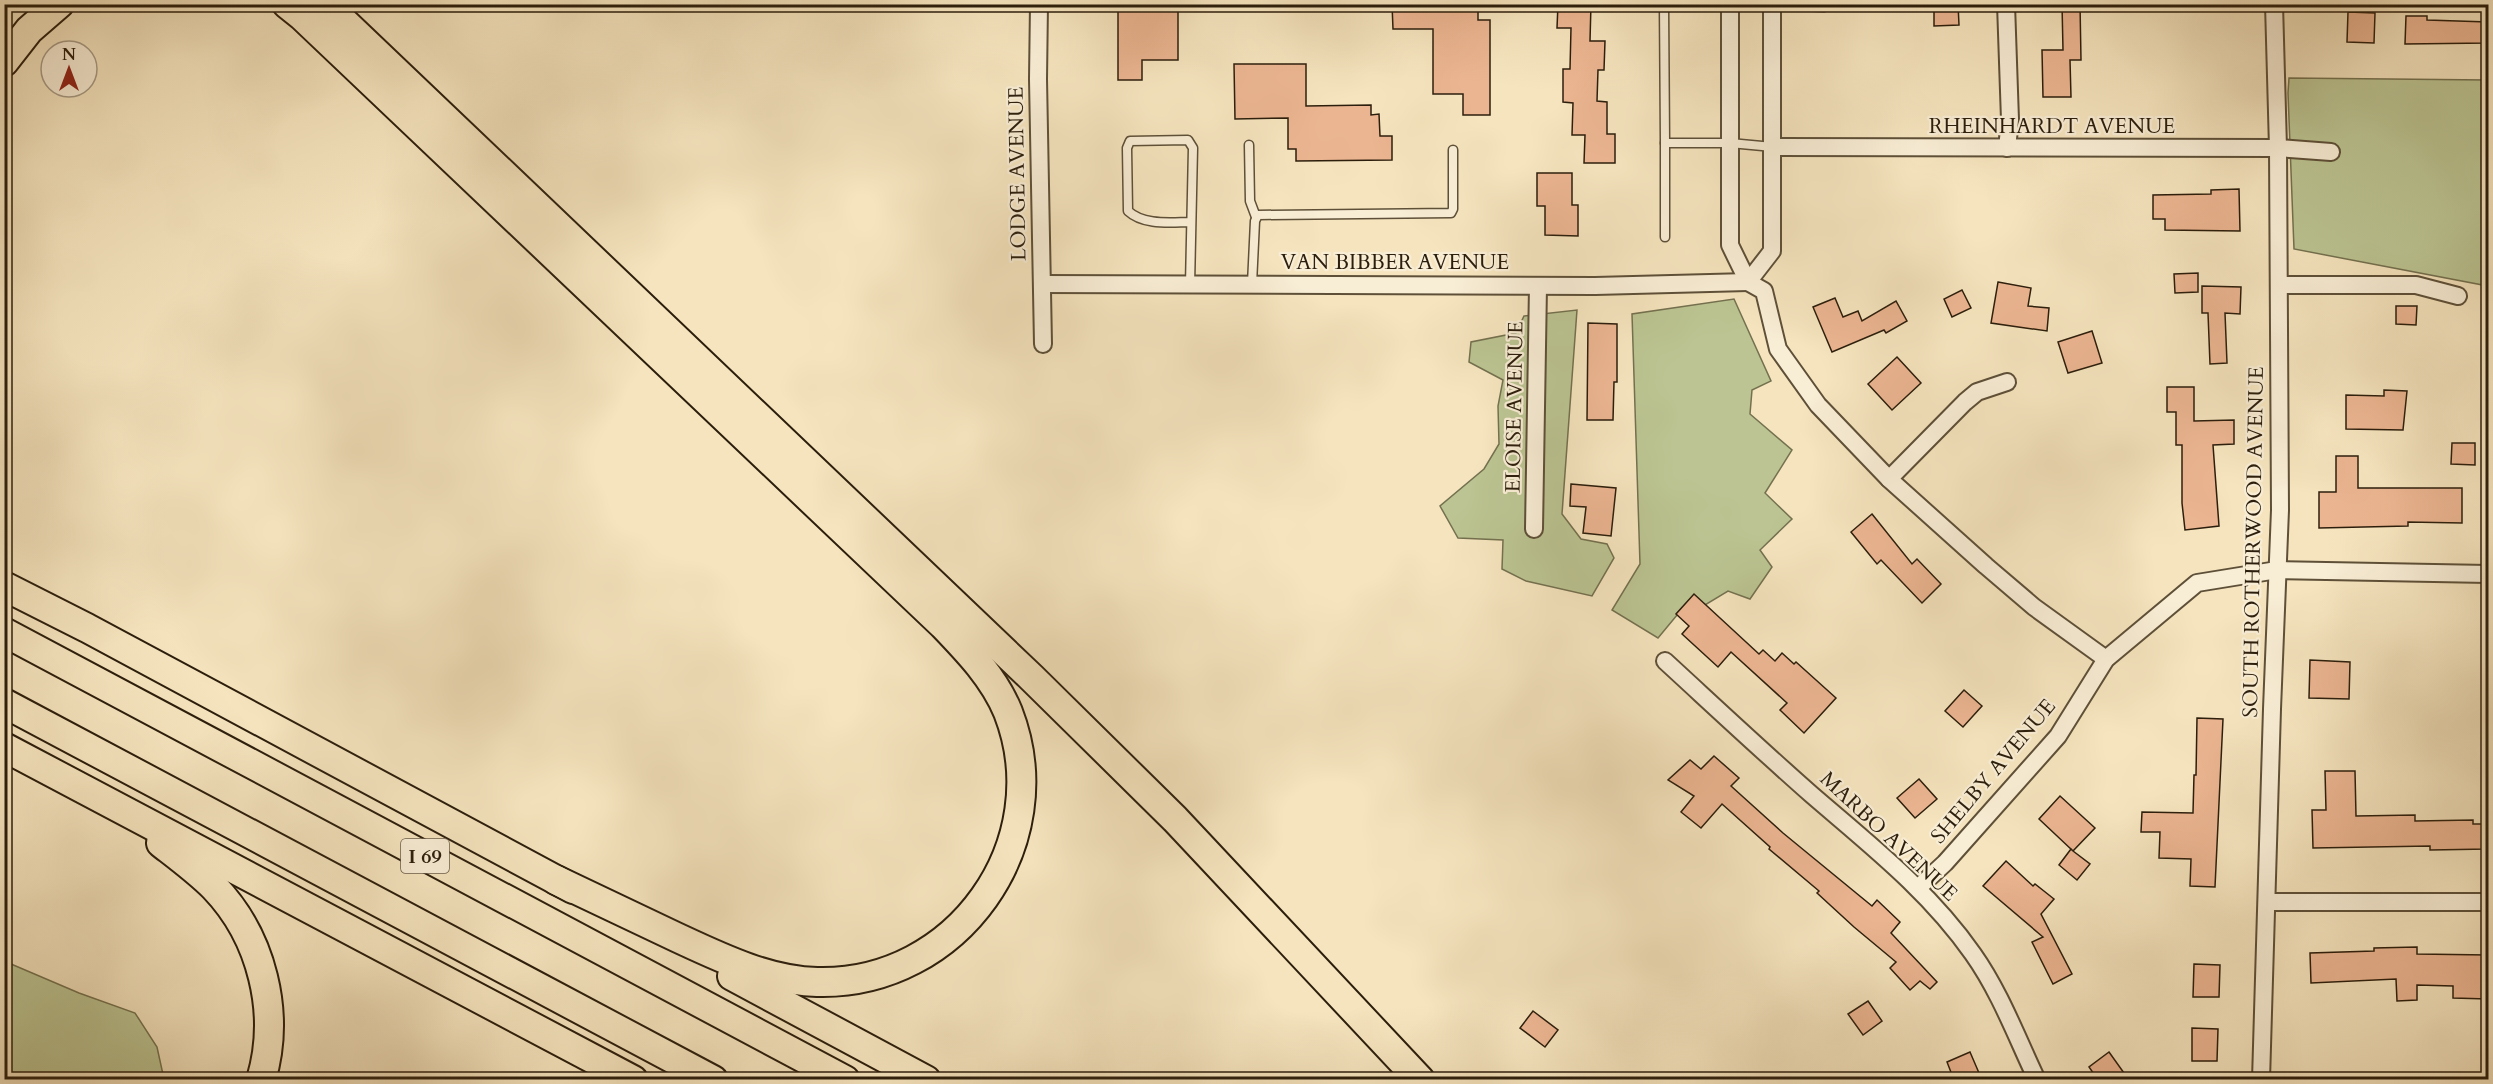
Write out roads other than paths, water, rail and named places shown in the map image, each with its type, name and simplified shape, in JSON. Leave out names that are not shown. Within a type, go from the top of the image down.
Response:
[{"type":"highway","points":[[4,62],[29,30],[59,4]]},
{"type":"highway","points":[[287,4],[943,625],[985,672],[1008,712],[1020,758],[1021,780],[1019,809],[1011,847],[1002,869],[978,906],[956,931],[934,950],[897,969],[880,975],[831,982],[814,982],[776,976],[706,951],[556,880]]},
{"type":"highway","points":[[324,4],[1032,678],[1175,819],[1420,1080]]},
{"type":"highway","points":[[4,575],[87,628]]},
{"type":"highway","points":[[4,586],[87,628],[926,1080]]},
{"type":"highway","name":"I 69","points":[[4,632],[845,1080]]},
{"type":"highway","points":[[4,703],[713,1080]]},
{"type":"highway","points":[[4,747],[633,1080]]},
{"type":"highway","points":[[102,797],[200,874],[215,888],[240,921],[251,941],[267,996],[269,1038],[261,1080]]},
{"type":"street","name":"LODGE AVENUE","points":[[1039,4],[1038,79],[1043,344]]},
{"type":"street","points":[[1731,4],[1730,245],[1749,282],[1764,291],[1778,349],[1818,405],[1889,479],[2034,607],[2106,659]]},
{"type":"street","points":[[2006,4],[2010,120],[2007,148]]},
{"type":"street","name":"SOUTH ROTHERWOOD AVENUE","points":[[2261,1080],[2280,510],[2280,285],[2274,4]]},
{"type":"street","points":[[1749,282],[1772,251],[1772,5]]},
{"type":"street","name":"RHEINHARDT AVENUE","points":[[1773,147],[2278,148],[2331,152]]},
{"type":"street","name":"VAN BIBBER AVENUE","points":[[1042,284],[1538,286],[1749,282]]},
{"type":"street","points":[[2280,285],[2416,285],[2458,296]]},
{"type":"street","name":"ELOISE AVENUE","points":[[1534,529],[1538,286]]},
{"type":"street","points":[[1889,479],[1977,392],[2007,382]]},
{"type":"street","name":"SHELBY AVENUE","points":[[1918,887],[1945,863],[2058,736],[2106,659],[2197,583],[2277,570],[2488,574]]},
{"type":"street","name":"MARBO AVENUE","points":[[1665,661],[1783,769],[1918,887],[1941,912],[1974,956],[1998,998],[2037,1080]]},
{"type":"street","points":[[2268,902],[2488,902]]},
{"type":"lane","points":[[1664,4],[1665,237]]},
{"type":"lane","points":[[1772,5],[1824,6],[1828,4]]},
{"type":"lane","points":[[1190,285],[1193,148],[1188,140],[1130,141],[1127,148],[1128,210],[1132,214],[1153,221],[1191,222]]},
{"type":"lane","points":[[1665,143],[1731,143],[1773,147]]},
{"type":"lane","points":[[1249,145],[1249,193],[1256,217],[1252,284]]},
{"type":"lane","points":[[1256,217],[1258,214],[1450,213],[1454,209],[1453,150]]}]
